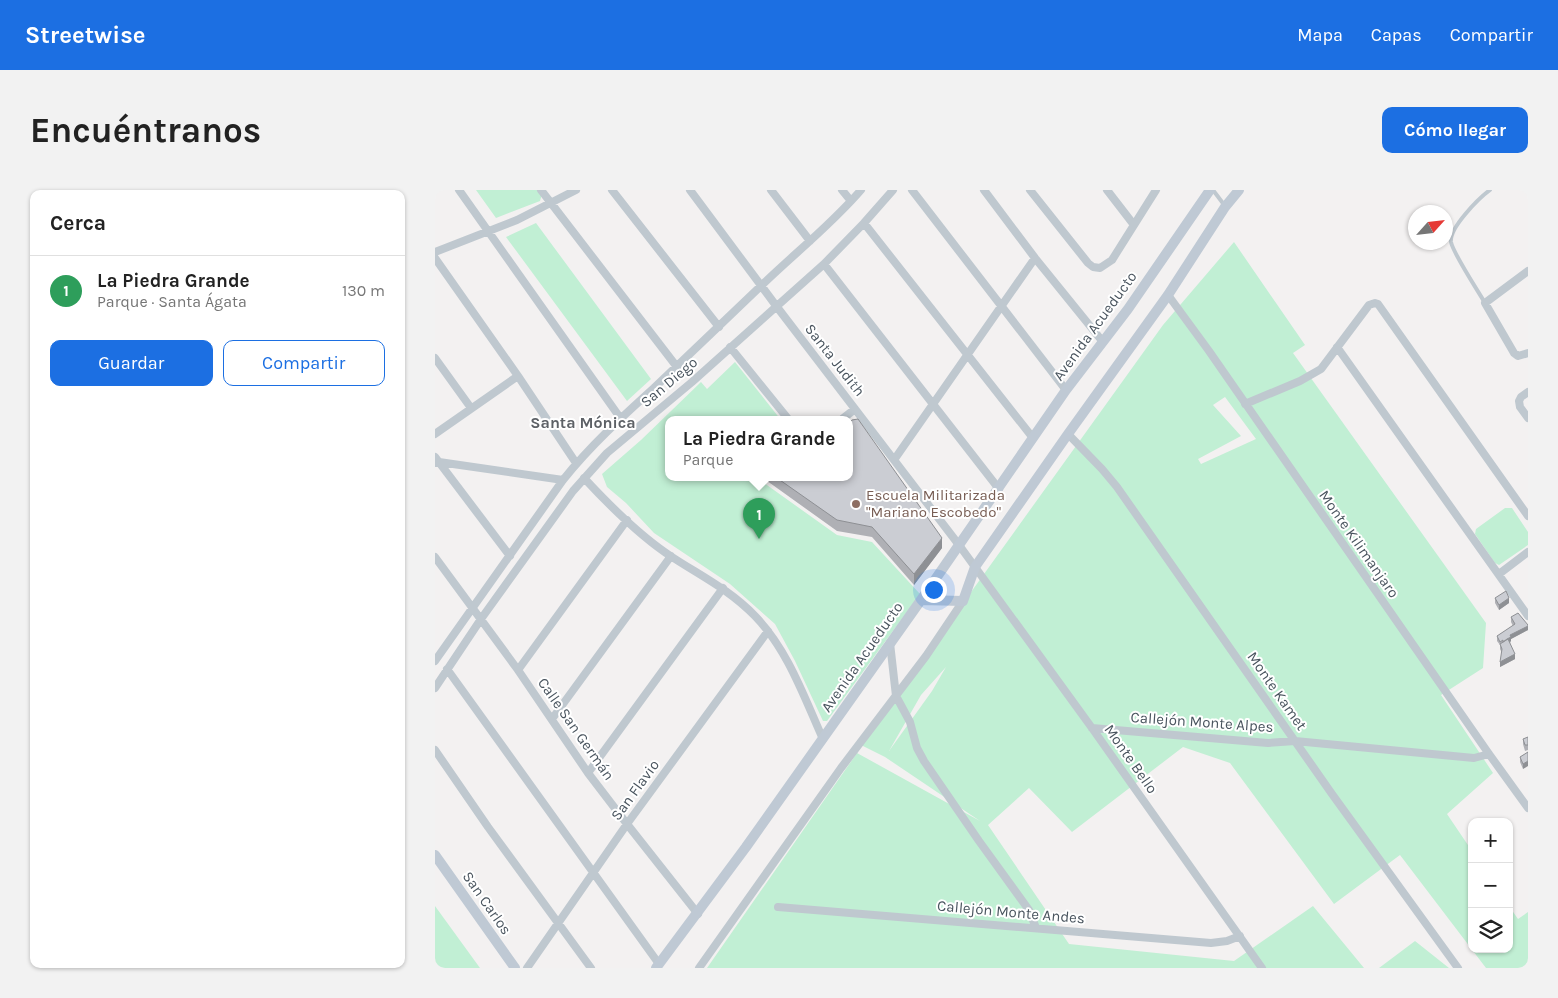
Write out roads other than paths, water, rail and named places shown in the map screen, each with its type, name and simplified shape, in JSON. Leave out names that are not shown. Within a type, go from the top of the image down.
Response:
[{"type":"street","points":[[459,190],[621,419]]},
{"type":"street","points":[[541,190],[677,367]]},
{"type":"street","points":[[435,252],[488,233],[551,204],[576,190]]},
{"type":"street","points":[[612,190],[719,327]]},
{"type":"street","name":"Santa Judith","points":[[690,190],[959,545]]},
{"type":"street","points":[[771,190],[810,241]]},
{"type":"street","points":[[842,190],[851,201]]},
{"type":"street","name":"San Diego","points":[[436,657],[576,463],[761,285],[810,241],[861,190]]},
{"type":"street","name":"San Diego","points":[[435,688],[481,619],[584,478],[607,453],[692,382],[824,264],[893,190]]},
{"type":"street","points":[[912,190],[1066,390]]},
{"type":"street","points":[[984,190],[1035,258],[1103,342]]},
{"type":"street","points":[[1030,190],[1088,263],[1093,267],[1100,268],[1112,260],[1155,190]]},
{"type":"street","points":[[1107,190],[1134,225]]},
{"type":"street","name":"Avenida Acueducto","points":[[658,966],[698,914],[823,739],[999,489],[1066,390],[1103,342],[1212,190]]},
{"type":"street","points":[[699,968],[841,768],[896,696],[963,601],[975,567],[1167,296],[1225,207],[1239,190]]},
{"type":"street","points":[[864,223],[1033,438]]},
{"type":"street","points":[[435,258],[518,376],[576,463]]},
{"type":"street","points":[[894,460],[1035,258]]},
{"type":"street","points":[[824,264],[999,489]]},
{"type":"street","points":[[1528,271],[1485,304],[1516,355],[1522,356],[1528,353]]},
{"type":"street","name":"Monte Kilimanjaro","points":[[1167,296],[1209,351],[1528,808]]},
{"type":"street","points":[[1245,404],[1311,376],[1321,369],[1369,305],[1375,303],[1382,307],[1528,516]]},
{"type":"street","points":[[1337,346],[1528,616]]},
{"type":"street","points":[[730,347],[786,416]]},
{"type":"street","points":[[435,358],[471,408]]},
{"type":"street","points":[[435,434],[518,376]]},
{"type":"street","points":[[1528,392],[1521,398],[1519,404],[1528,418]]},
{"type":"street","points":[[846,416],[855,409]]},
{"type":"street","name":"Monte Kamet","points":[[1068,434],[1117,487],[1295,741],[1458,968]]},
{"type":"street","points":[[436,461],[563,480]]},
{"type":"street","points":[[436,461],[510,556]]},
{"type":"street","points":[[584,478],[627,520],[671,556],[723,588],[742,603],[768,631],[793,672],[823,739]]},
{"type":"street","points":[[517,670],[627,520]]},
{"type":"street","name":"Monte Bello","points":[[959,545],[1092,728],[1262,968]]},
{"type":"street","points":[[1499,574],[1528,552]]},
{"type":"street","points":[[552,719],[671,556]]},
{"type":"street","name":"Calle San Germán","points":[[435,557],[481,619],[588,772],[698,914]]},
{"type":"street","points":[[588,772],[723,588]]},
{"type":"street","points":[[921,600],[963,601]]},
{"type":"street","name":"San Flavio","points":[[527,968],[627,824],[768,631]]},
{"type":"street","points":[[890,643],[896,696],[910,722],[917,748],[979,841],[1029,910],[1035,928]]},
{"type":"street","points":[[447,669],[658,966]]},
{"type":"street","name":"Callejón Monte Alpes","points":[[1092,728],[1268,742],[1295,741],[1474,758],[1489,754]]},
{"type":"street","points":[[435,750],[591,968]]},
{"type":"street","name":"San Carlos","points":[[435,855],[515,968]]},
{"type":"street","name":"Callejón Monte Andes","points":[[779,908],[1211,943],[1227,942],[1240,936]]},
{"type":"lane","points":[[1212,190],[1225,207]]},
{"type":"lane","points":[[1485,304],[1451,242],[1453,230],[1490,190]]},
{"type":"place","name":"Escuela Militarizada \"Mariano Escobedo\"","points":[[856,504]]},
{"type":"place","name":"La Piedra Grande","points":[[759,539]]},
{"type":"district","name":"Santa Mónica","points":[[583,422]]}]
